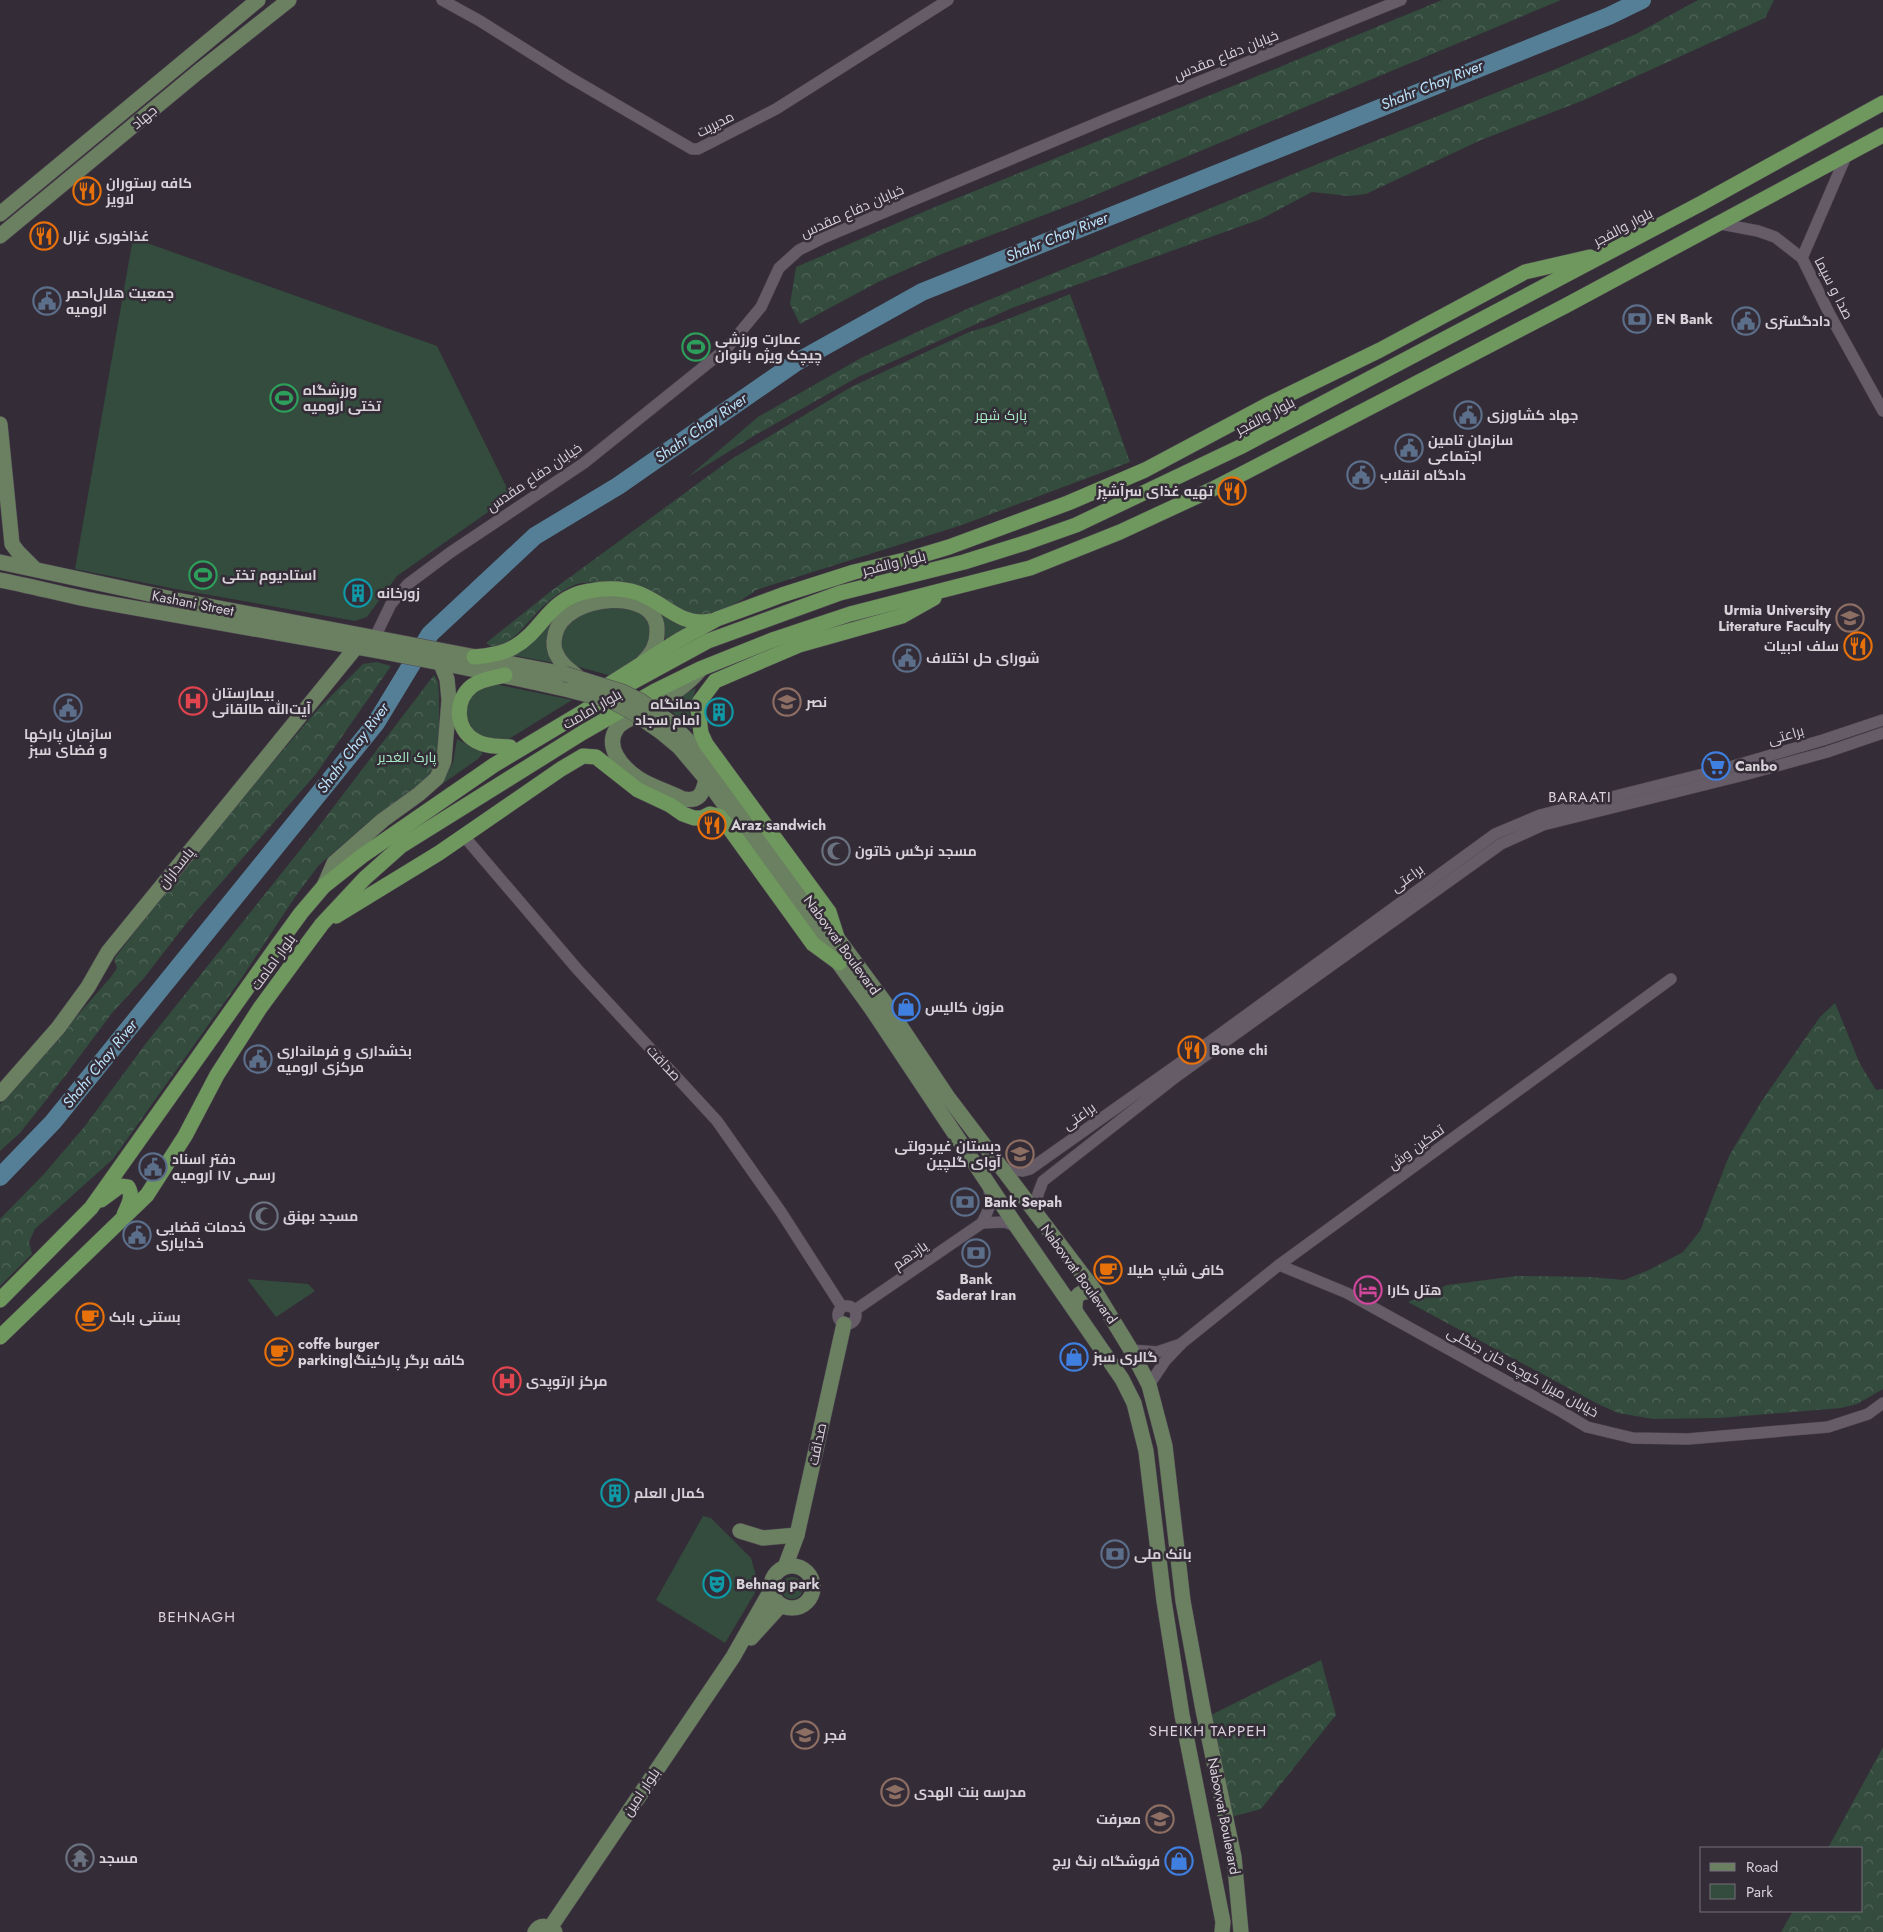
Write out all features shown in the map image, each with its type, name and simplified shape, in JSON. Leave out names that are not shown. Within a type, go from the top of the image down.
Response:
[{"type":"highway","name":"بلوار والفجر","points":[[631,683],[708,641],[766,619],[840,593],[964,562],[1028,542],[1076,524],[1240,447],[1611,252],[1883,104]]},
{"type":"highway","points":[[700,669],[775,639],[850,614],[1030,568],[1120,532],[1215,488],[1721,224],[1883,135]]},
{"type":"highway","points":[[474,657],[488,656],[514,647],[526,638],[548,613],[562,602],[574,595],[589,590],[610,589],[637,593],[689,621],[704,622],[854,572],[949,547],[1068,503],[1145,470],[1267,405],[1380,350],[1525,272],[1611,252]]},
{"type":"highway","points":[[837,937],[829,912],[706,744],[701,733],[698,710],[700,701],[715,681],[732,673],[800,645],[902,616],[956,586]]},
{"type":"highway","points":[[494,765],[510,747],[679,640],[717,619]]},
{"type":"highway","name":"بلوار امامت","points":[[0,1338],[147,1195],[185,1136],[217,1075],[260,1008],[322,924],[365,878],[401,846],[582,733],[655,691],[700,669]]},
{"type":"highway","points":[[505,675],[484,680],[472,686],[462,696],[458,708],[459,720],[466,732],[475,741],[489,745],[510,747]]},
{"type":"highway","name":"بلوار امامت","points":[[0,1300],[91,1208],[276,946],[324,886],[362,856],[494,765],[631,683]]},
{"type":"highway","points":[[322,924],[464,836],[583,756],[596,756],[638,790],[662,801],[683,814],[694,818],[702,818],[710,814],[719,816],[813,944],[839,963]]},
{"type":"highway","points":[[91,1208],[120,1186],[125,1186],[131,1192],[131,1198],[121,1221]]},
{"type":"main road","name":"جهاد","points":[[0,214],[258,0]]},
{"type":"main road","name":"جهاد","points":[[0,236],[288,0]]},
{"type":"main road","points":[[0,424],[6,546],[18,552],[34,569]]},
{"type":"main road","name":"Kashani Street","points":[[0,562],[372,643]]},
{"type":"main road","name":"Kashani Street","points":[[7,582],[94,600],[372,643]]},
{"type":"main road","points":[[0,588],[7,582]]},
{"type":"main road","points":[[572,676],[559,659],[553,644],[554,636],[557,628],[569,614],[598,601],[634,603],[644,607],[653,616],[658,627],[657,639],[653,650],[640,665]]},
{"type":"main road","points":[[372,643],[445,657],[505,675],[611,701],[666,727]]},
{"type":"main road","name":"پاسداران","points":[[0,1094],[58,1028],[88,987],[108,952],[372,643]]},
{"type":"main road","points":[[445,657],[474,657],[572,676],[624,692],[641,701],[666,727]]},
{"type":"main road","points":[[324,886],[334,862],[383,820],[419,794],[437,778],[444,761],[449,700],[445,657]]},
{"type":"main road","points":[[700,669],[677,692],[619,726],[612,742],[615,754],[619,760],[638,778],[684,799],[692,800],[699,797],[704,789],[706,779]]},
{"type":"main road","name":"Nabovvat Boulevard","points":[[666,727],[703,756],[837,937],[883,1000],[947,1096],[1004,1169],[1094,1291],[1132,1350],[1149,1385],[1165,1446],[1183,1601],[1203,1710],[1234,1857],[1241,1932]]},
{"type":"main road","name":"Nabovvat Boulevard","points":[[666,727],[679,748],[706,779],[839,963],[1122,1379],[1134,1404],[1146,1451],[1164,1601],[1182,1715],[1221,1929]]},
{"type":"main road","points":[[1044,1266],[1055,1270],[1064,1262],[1064,1252]]},
{"type":"main road","points":[[1075,1309],[1075,1298],[1079,1294],[1094,1291]]},
{"type":"main road","name":"صداقت","points":[[785,1567],[797,1535],[844,1324]]},
{"type":"main road","points":[[740,1531],[763,1538],[797,1535]]},
{"type":"main road","name":"صداقت","points":[[797,1535],[805,1571]]},
{"type":"main road","points":[[733,1657],[771,1590],[774,1576],[785,1567],[799,1567],[805,1571],[813,1584],[809,1599],[805,1604],[795,1608],[781,1605],[773,1596],[771,1590]]},
{"type":"main road","points":[[733,1657],[781,1605]]},
{"type":"main road","name":"بلوار امین","points":[[552,1930],[683,1728],[733,1657]]},
{"type":"main road","points":[[534,1932],[540,1927],[552,1930]]},
{"type":"street","name":"مدیریت","points":[[442,0],[692,149],[698,149],[776,109],[948,0]]},
{"type":"street","name":"خیابان دفاع مقدس","points":[[372,643],[392,604],[408,584],[451,552],[584,463],[727,348],[761,307],[779,268],[799,250],[823,238],[1109,118],[1401,0]]},
{"type":"street","points":[[1802,258],[1846,156]]},
{"type":"street","name":"صدا و سیما","points":[[1721,224],[1758,231],[1776,237],[1802,258],[1830,315],[1883,411]]},
{"type":"street","name":"براعتی","points":[[1004,1169],[1023,1171],[1030,1169],[1201,1048],[1495,834],[1540,816],[1723,770],[1883,720]]},
{"type":"street","name":"براعتی","points":[[1036,1214],[1038,1194],[1043,1181],[1177,1076],[1501,844],[1543,825],[1744,775],[1827,752],[1883,733]]},
{"type":"street","name":"صداقت","points":[[464,836],[578,970],[718,1121],[781,1212],[842,1307]]},
{"type":"street","name":"تمکین وش","points":[[1182,1343],[1279,1265],[1671,979]]},
{"type":"street","points":[[982,1223],[989,1210],[992,1198],[986,1180]]},
{"type":"street","points":[[982,1223],[1005,1222],[1017,1227]]},
{"type":"street","name":"یازدهم","points":[[855,1310],[982,1223]]},
{"type":"street","name":"خیابان میرزا کوچک خان جنگلی","points":[[1279,1265],[1347,1293],[1587,1427],[1633,1438],[1688,1439],[1828,1427],[1868,1414],[1883,1403]]},
{"type":"street","points":[[851,1306],[855,1310],[854,1322],[844,1324],[839,1320],[838,1315],[842,1307],[851,1306]]},
{"type":"street","points":[[1132,1350],[1157,1352],[1182,1343]]},
{"type":"street","points":[[1149,1385],[1182,1343]]},
{"type":"green space","points":[[1442,0],[1561,0],[1081,201],[944,253],[878,282],[800,324],[790,304],[796,267],[917,214]]},
{"type":"green space","points":[[1698,0],[1774,0],[1765,18],[1584,100],[1481,140],[1366,194],[1349,196],[1312,192],[1261,219],[1012,308],[858,377],[757,434],[688,477],[758,417],[861,358],[967,309],[1320,163],[1558,68],[1636,34]]},
{"type":"green space","name":"ورزشگاه تختی ارومیه","points":[[133,238],[437,346],[511,496],[397,576],[367,617],[355,621],[75,569]]},
{"type":"green space","name":"پارک شهر","points":[[1070,294],[1130,462],[962,525],[756,590],[739,602],[719,611],[699,614],[689,613],[639,586],[623,583],[591,582],[579,584],[563,591],[541,608],[519,632],[504,643],[490,646],[486,643],[551,591],[730,460],[851,387],[969,332],[993,325]]},
{"type":"green space","points":[[619,605],[644,615],[652,630],[648,652],[615,677],[572,665],[560,650],[561,627],[576,614]]},
{"type":"green space","points":[[653,607],[676,624],[697,626],[665,640],[664,629]]},
{"type":"green space","points":[[553,615],[547,644],[554,663],[507,654]]},
{"type":"green space","points":[[377,662],[391,666],[316,774],[192,916],[144,978],[112,1013],[20,1133],[0,1151],[0,1104],[111,977],[117,968],[114,959],[191,858],[319,708],[363,664]]},
{"type":"green space","name":"پارک الغدیر","points":[[434,675],[438,682],[439,694],[439,738],[436,766],[427,780],[377,815],[319,865],[295,897],[241,979],[113,1159],[35,1229],[29,1242],[32,1254],[0,1286],[0,1219],[44,1174],[85,1126],[147,1042],[316,830]]},
{"type":"green space","points":[[490,683],[572,700],[507,740],[479,738],[464,717],[469,694]]},
{"type":"green space","points":[[696,688],[689,710],[691,730],[665,705]]},
{"type":"green space","points":[[457,739],[483,753],[478,759],[435,789],[453,763]]},
{"type":"green space","points":[[1835,1003],[1860,1064],[1876,1090],[1883,1089],[1883,1389],[1857,1404],[1841,1408],[1719,1418],[1653,1419],[1618,1413],[1408,1302],[1447,1285],[1517,1276],[1590,1277],[1624,1280],[1649,1270],[1683,1252],[1700,1231],[1729,1156],[1761,1102],[1820,1017]]},
{"type":"green space","points":[[247,1279],[308,1284],[315,1291],[276,1317]]},
{"type":"green space","points":[[703,1516],[711,1518],[751,1558],[759,1586],[725,1643],[656,1600]]},
{"type":"green space","points":[[792,1577],[800,1580],[803,1588],[800,1596],[792,1599],[784,1596],[781,1588],[784,1580]]},
{"type":"green space","points":[[1321,1660],[1336,1715],[1261,1809],[1227,1818],[1207,1717]]},
{"type":"green space","points":[[1883,1747],[1883,1932],[1781,1932],[1792,1912],[1863,1912],[1863,1847],[1829,1847]]},
{"type":"waterway","name":"Shahr Chay River","points":[[0,1177],[53,1122],[376,723],[430,634],[535,536],[618,486],[795,363],[922,292],[1609,16],[1642,0]]},
{"type":"place","name":"کافه رستوران لاویز","points":[[87,191]]},
{"type":"place","name":"غذاخوری غزال","points":[[44,236]]},
{"type":"place","name":"جمعیت هلال‌احمر ارومیه","points":[[47,301]]},
{"type":"place","name":"EN Bank","points":[[1637,319]]},
{"type":"place","name":"دادگستری","points":[[1746,321]]},
{"type":"place","name":"عمارت ورزشی چیچک ویژه بانوان","points":[[696,347]]},
{"type":"place","name":"ورزشگاه تختی ارومیه","points":[[284,398]]},
{"type":"place","name":"جهاد کشاورزی","points":[[1468,415]]},
{"type":"place","name":"سازمان تامین اجتماعی","points":[[1409,448]]},
{"type":"place","name":"دادگاه انقلاب","points":[[1361,475]]},
{"type":"place","name":"تهیه غذای سرآشپز","points":[[1232,491]]},
{"type":"place","name":"استادیوم تختی","points":[[203,575]]},
{"type":"place","name":"زورخانه","points":[[358,593]]},
{"type":"place","name":"Urmia University Literature Faculty","points":[[1850,618]]},
{"type":"place","name":"سلف ادبیات","points":[[1858,646]]},
{"type":"place","name":"شورای حل اختلاف","points":[[907,658]]},
{"type":"place","name":"بیمارستان آیت‌الله طالقانی","points":[[193,701]]},
{"type":"place","name":"نصر","points":[[787,702]]},
{"type":"place","name":"سازمان پارکها و فضای سبز","points":[[68,708]]},
{"type":"place","name":"دمانگاه امام سجاد","points":[[719,712]]},
{"type":"place","name":"Canbo","points":[[1716,766]]},
{"type":"place","name":"Araz sandwich","points":[[712,825]]},
{"type":"place","name":"مسجد نرگس خاتون","points":[[836,851]]},
{"type":"place","name":"مزون کالیس","points":[[906,1007]]},
{"type":"place","name":"Bone chi","points":[[1192,1050]]},
{"type":"place","name":"بخشداری و فرمانداری مرکزی ارومیه","points":[[258,1059]]},
{"type":"place","name":"دبستان غیردولتی آوای گلچین","points":[[1020,1154]]},
{"type":"place","name":"دفتر اسناد رسمی ۱۷ ارومیه","points":[[153,1167]]},
{"type":"place","name":"Bank Sepah","points":[[965,1202]]},
{"type":"place","name":"مسجد بهنق","points":[[264,1216]]},
{"type":"place","name":"خدمات قضایی خدایاری","points":[[137,1235]]},
{"type":"place","name":"Bank Saderat Iran","points":[[976,1253]]},
{"type":"place","name":"کافی شاپ طیلا","points":[[1108,1270]]},
{"type":"place","name":"هتل کارا","points":[[1368,1290]]},
{"type":"place","name":"بستنی بابک","points":[[90,1317]]},
{"type":"place","name":"coffe burger parking|کافه برگر پارکینگ","points":[[279,1352]]},
{"type":"place","name":"گالری سبز","points":[[1074,1357]]},
{"type":"place","name":"مرکز ارتوپدی","points":[[507,1381]]},
{"type":"place","name":"کمال العلم","points":[[615,1493]]},
{"type":"place","name":"بانک ملی","points":[[1115,1554]]},
{"type":"place","name":"Behnag park","points":[[717,1584]]},
{"type":"place","name":"فجر","points":[[805,1735]]},
{"type":"place","name":"مدرسه بنت الهدی","points":[[895,1792]]},
{"type":"place","name":"معرفت","points":[[1160,1819]]},
{"type":"place","name":"مسجد","points":[[80,1858]]},
{"type":"place","name":"فروشگاه رنگ ریچ","points":[[1179,1861]]},
{"type":"district","name":"BARAATI","points":[[1580,797]]},
{"type":"district","name":"BEHNAGH","points":[[197,1617]]},
{"type":"district","name":"SHEIKH TAPPEH","points":[[1208,1731]]}]
